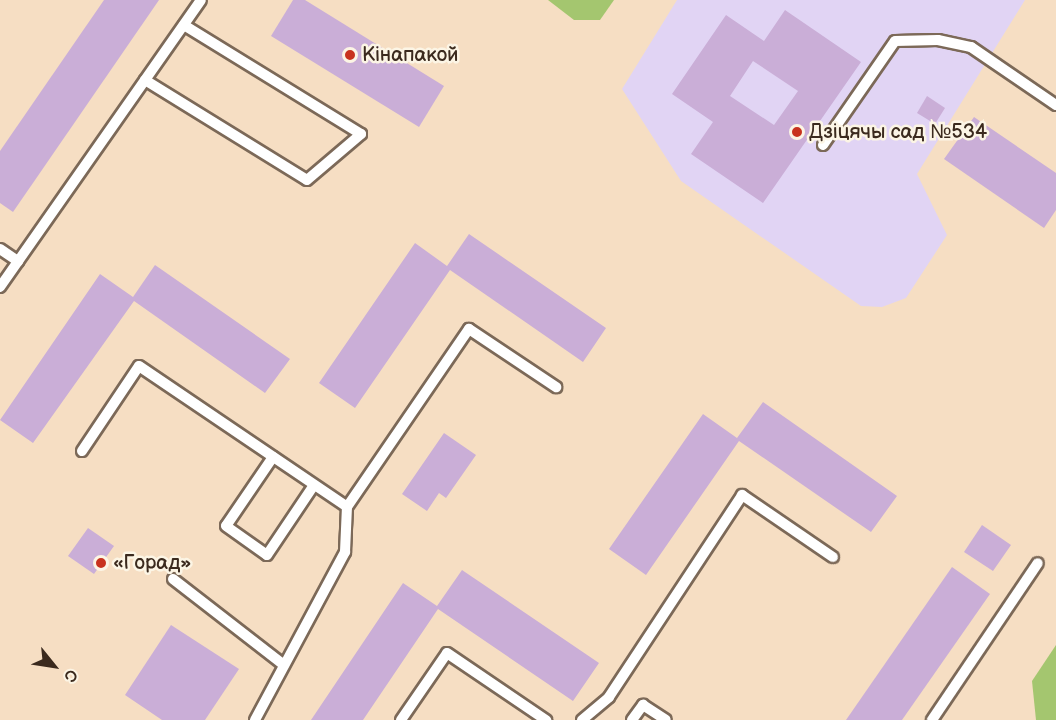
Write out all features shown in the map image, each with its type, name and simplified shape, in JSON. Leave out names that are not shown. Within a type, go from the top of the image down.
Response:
[{"type":"lane","points":[[0,287],[201,0]]},
{"type":"lane","points":[[145,80],[307,180],[361,134],[184,25]]},
{"type":"lane","points":[[823,145],[895,41],[938,40],[971,47],[1056,105]]},
{"type":"lane","points":[[0,249],[18,261]]},
{"type":"lane","points":[[255,720],[345,552],[346,507],[469,329],[556,387]]},
{"type":"lane","points":[[82,451],[139,366],[346,507]]},
{"type":"lane","points":[[273,457],[226,526],[267,555],[314,485]]},
{"type":"lane","points":[[582,720],[609,697],[741,495],[833,556]]},
{"type":"lane","points":[[932,720],[1038,563]]},
{"type":"lane","points":[[173,579],[284,666]]},
{"type":"lane","points":[[401,720],[447,653],[546,720]]},
{"type":"lane","points":[[632,720],[643,705],[666,720]]},
{"type":"shaded area","name":"Дзіцячы сад №534","points":[[677,0],[1025,0],[917,174],[947,235],[906,298],[882,307],[861,306],[681,181],[622,89]]},
{"type":"green space","points":[[548,0],[614,0],[600,20],[574,20]]},
{"type":"green space","points":[[1056,645],[1056,720],[1036,720],[1032,681]]},
{"type":"building","points":[[104,0],[159,0],[13,212],[0,203],[0,151]]},
{"type":"building","points":[[293,0],[305,0],[444,86],[419,127],[271,36]]},
{"type":"building","points":[[785,10],[861,62],[763,203],[691,154],[713,122],[672,94],[726,15],[764,41]],"holes":[[[753,61],[798,91],[774,125],[730,96]]]},
{"type":"building","points":[[927,96],[945,108],[935,124],[917,113]]},
{"type":"building","points":[[974,117],[1056,173],[1056,210],[1044,228],[944,159]]},
{"type":"building","points":[[469,234],[606,328],[583,362],[450,270],[355,408],[319,383],[415,243],[447,266]]},
{"type":"building","points":[[155,265],[290,359],[265,393],[134,301],[33,443],[0,420],[100,274],[133,297]]},
{"type":"building","points":[[763,402],[897,496],[871,532],[739,441],[646,575],[609,549],[703,414],[737,438]]},
{"type":"building","points":[[444,433],[476,455],[446,498],[439,493],[427,511],[402,494]]},
{"type":"building","points":[[982,525],[1011,545],[993,571],[964,552]]},
{"type":"building","points":[[88,528],[114,546],[94,574],[68,556]]},
{"type":"building","points":[[952,567],[990,594],[902,720],[846,720]]},
{"type":"building","points":[[462,570],[599,663],[573,701],[438,609],[363,720],[311,720],[403,583],[437,606]]},
{"type":"building","points":[[171,625],[239,669],[205,720],[162,720],[125,695]]},
{"type":"place","name":"Кінапакой","points":[[350,55]]},
{"type":"place","name":"Дзіцячы сад №534","points":[[797,132]]},
{"type":"place","name":"«Горад»","points":[[101,563]]}]
